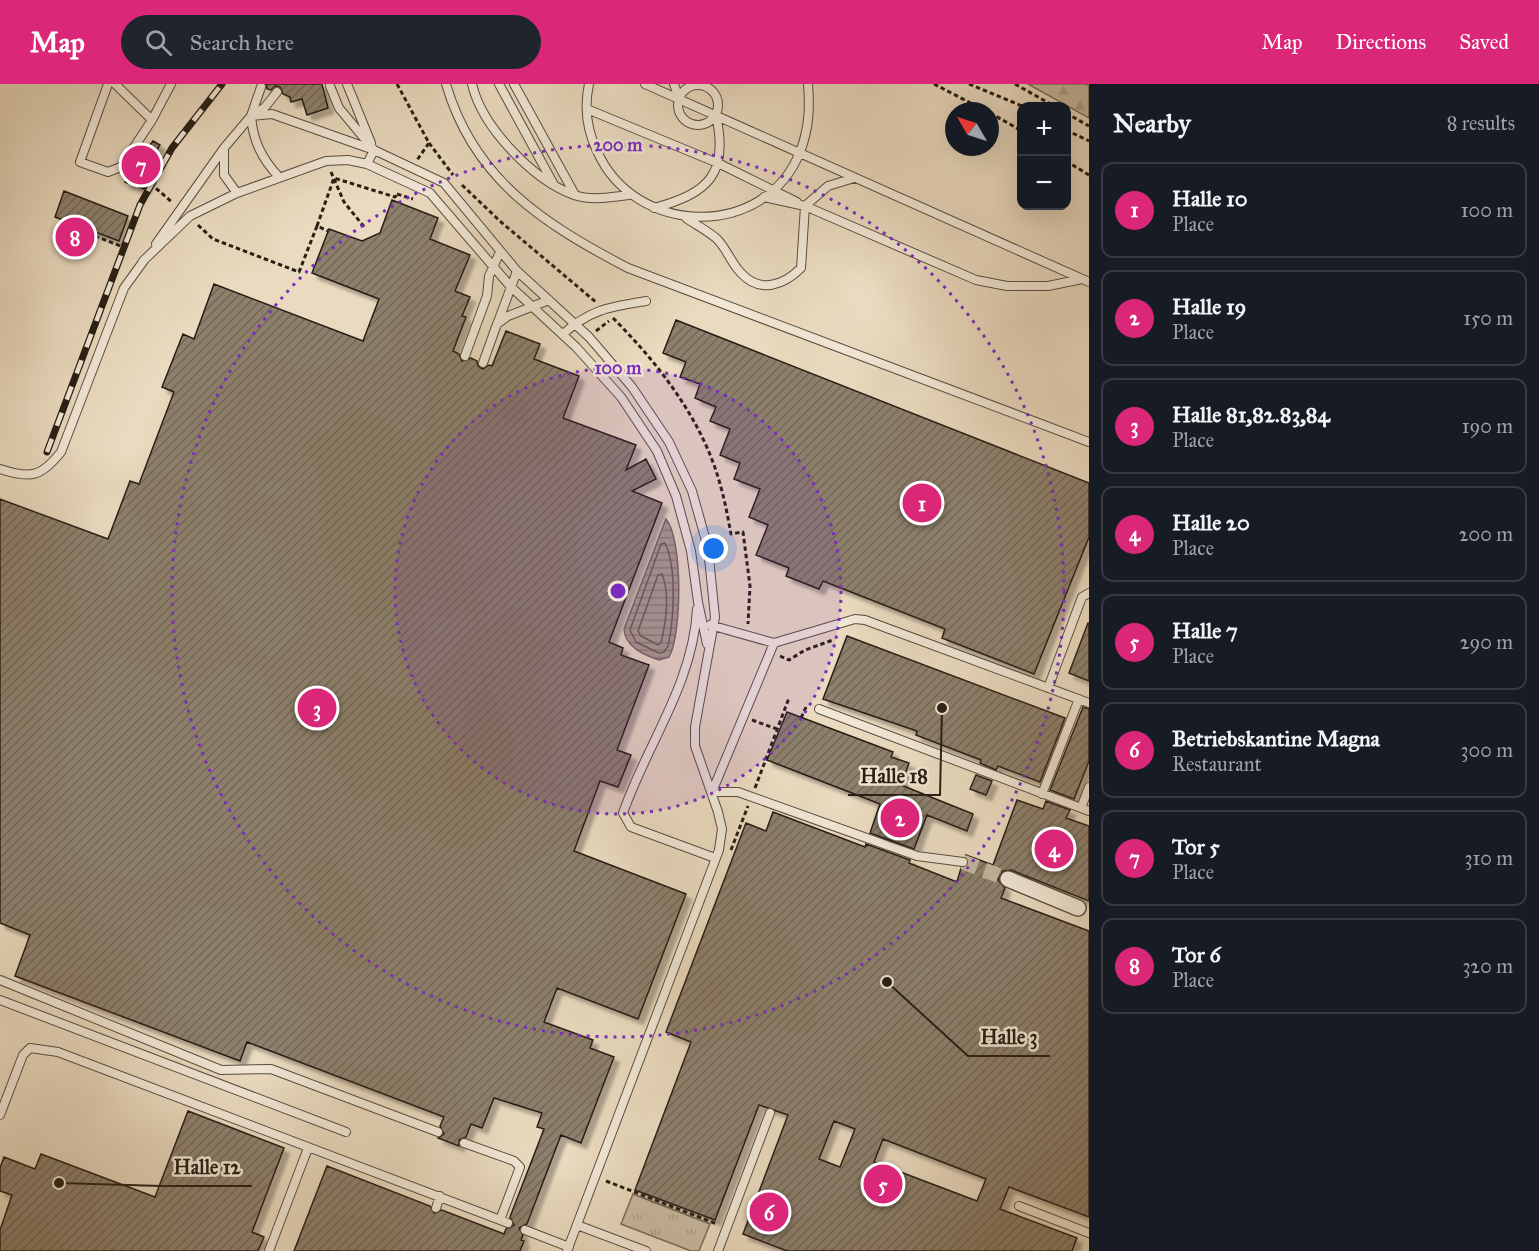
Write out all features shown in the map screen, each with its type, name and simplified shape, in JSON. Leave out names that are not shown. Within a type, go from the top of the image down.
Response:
[{"type":"street","points":[[1008,879],[1083,910]]},
{"type":"lane","points":[[108,84],[80,162],[108,172],[121,168],[152,120],[171,84]]},
{"type":"lane","points":[[115,84],[152,120]]},
{"type":"lane","points":[[346,84],[374,150],[367,164]]},
{"type":"lane","points":[[446,84],[456,116],[481,158],[518,199],[567,236],[628,268],[1089,442]]},
{"type":"lane","points":[[472,84],[486,115],[508,147],[540,177],[575,195],[596,199],[629,195]]},
{"type":"lane","points":[[510,84],[501,87],[554,186]]},
{"type":"lane","points":[[514,84],[575,195]]},
{"type":"lane","points":[[589,84],[587,109],[589,134],[604,168],[629,195],[653,209],[685,217],[722,215],[740,210],[764,197],[785,177],[800,153],[810,118],[808,84]]},
{"type":"lane","points":[[645,84],[1086,280]]},
{"type":"lane","points":[[674,84],[679,99],[679,112],[687,123],[706,124],[716,115]]},
{"type":"lane","points":[[653,209],[681,201],[708,185],[720,164],[721,137],[716,115],[718,102],[712,90],[700,85],[687,88],[679,99]]},
{"type":"lane","points":[[330,86],[339,108],[374,150]]},
{"type":"lane","points":[[261,87],[251,116],[252,135],[257,147],[279,177]]},
{"type":"lane","points":[[0,469],[28,476],[47,470],[61,452],[124,288],[224,148],[251,116],[265,107],[278,93]]},
{"type":"lane","points":[[587,109],[720,164],[773,188],[805,206],[976,280],[1007,286],[1048,286],[1086,280]]},
{"type":"lane","points":[[251,116],[272,114],[374,150],[444,183],[517,271],[575,323],[632,387],[669,442],[692,491],[708,548],[716,617],[695,726],[695,746],[699,763],[712,792],[722,829],[716,858],[568,1249],[525,1230]]},
{"type":"lane","points":[[224,148],[224,175],[237,193]]},
{"type":"lane","points":[[144,261],[190,216],[237,193],[326,161],[348,160],[367,164],[430,193],[510,286],[563,334],[621,397],[657,451],[676,496],[691,551],[708,654]]},
{"type":"lane","points":[[685,217],[717,238],[741,273],[755,284],[773,286],[788,281],[801,268],[805,206],[828,186],[854,178]]},
{"type":"lane","points":[[764,197],[805,206]]},
{"type":"lane","points":[[465,356],[488,296],[489,276],[500,252]]},
{"type":"lane","points":[[483,363],[517,271]]},
{"type":"lane","points":[[497,324],[508,316],[549,300]]},
{"type":"lane","points":[[563,334],[575,323],[603,308],[646,301]]},
{"type":"lane","points":[[1048,688],[1082,597],[1089,593]]},
{"type":"lane","points":[[698,602],[696,632],[683,678],[634,780],[623,813],[631,827],[716,858]]},
{"type":"lane","points":[[703,623],[774,643],[855,619],[865,620],[1089,703]]},
{"type":"lane","points":[[712,792],[774,643]]},
{"type":"lane","points":[[1042,794],[1079,699]]},
{"type":"lane","points":[[819,709],[1085,809],[1089,787]]},
{"type":"lane","points":[[712,792],[738,792],[917,856],[963,862]]},
{"type":"lane","points":[[0,980],[221,1070],[271,1069],[438,1132]]},
{"type":"lane","points":[[0,1000],[346,1132]]},
{"type":"lane","points":[[0,1114],[23,1055],[30,1048],[38,1047],[58,1052],[504,1222],[520,1167],[514,1161],[464,1143]]},
{"type":"lane","points":[[718,1251],[770,1113]]},
{"type":"lane","points":[[269,1251],[308,1148]]},
{"type":"lane","points":[[436,1208],[440,1196]]},
{"type":"lane","points":[[1019,1206],[1089,1233]]},
{"type":"lane","points":[[577,1225],[646,1251]]},
{"type":"path","points":[[398,84],[429,143],[412,166]]},
{"type":"path","points":[[934,84],[969,102]]},
{"type":"path","points":[[969,84],[1017,104]]},
{"type":"path","points":[[1015,84],[1047,102]]},
{"type":"path","points":[[1071,116],[1089,126]]},
{"type":"path","points":[[999,118],[1017,128]]},
{"type":"path","points":[[1071,132],[1089,141]]},
{"type":"path","points":[[1071,164],[1089,175]]},
{"type":"path","points":[[129,176],[149,183],[181,210]]},
{"type":"path","points":[[190,216],[213,239],[299,272],[334,178],[396,197],[404,180]]},
{"type":"path","points":[[75,243],[80,230],[123,247],[149,183]]},
{"type":"path","points":[[317,226],[328,231]]},
{"type":"path","points":[[613,318],[670,382],[701,438],[720,482],[731,534],[743,532],[750,586],[747,635]]},
{"type":"path","points":[[734,843],[789,698]]},
{"type":"path","points":[[801,718],[807,705]]},
{"type":"path","points":[[742,716],[777,729]]},
{"type":"path","points":[[596,1178],[726,1227]]},
{"type":"green space","points":[[1028,84],[1086,84],[1089,86],[1089,118],[1071,108],[1071,102],[1060,102]]},
{"type":"green space","points":[[633,1194],[710,1224],[699,1251],[691,1251],[621,1224]]},
{"type":"water","points":[[666,519],[672,530],[678,565],[678,609],[669,657],[659,660],[642,653],[632,645],[624,629]]},
{"type":"building","points":[[266,84],[322,84],[328,108],[307,115],[302,99],[291,102],[290,97],[283,94],[280,87],[275,86],[271,90],[267,89]]},
{"type":"building","points":[[153,141],[160,145],[144,170],[148,178],[144,189],[125,182],[130,170]]},
{"type":"building","points":[[64,191],[128,216],[119,241],[55,217]]},
{"type":"building","points":[[392,200],[438,218],[430,239],[470,255],[455,291],[470,297],[462,316],[466,317],[453,351],[459,354],[462,361],[471,358],[477,361],[478,366],[483,369],[489,365],[492,366],[506,331],[540,344],[534,359],[579,376],[563,418],[636,445],[626,470],[646,459],[656,479],[632,491],[662,503],[609,642],[623,648],[621,655],[649,665],[617,750],[631,755],[618,787],[600,781],[574,851],[686,894],[638,1019],[557,988],[544,1022],[593,1040],[590,1048],[614,1057],[581,1143],[561,1135],[527,1224],[519,1228],[523,1235],[521,1240],[524,1241],[520,1251],[294,1251],[327,1166],[430,1206],[434,1213],[442,1210],[504,1234],[506,1229],[514,1225],[510,1217],[544,1129],[537,1127],[542,1113],[494,1098],[482,1128],[471,1124],[466,1137],[459,1140],[459,1146],[438,1138],[444,1134],[440,1126],[444,1117],[247,1042],[240,1061],[15,976],[30,935],[0,923],[0,499],[108,539],[130,481],[139,484],[174,392],[162,387],[183,334],[194,339],[214,284],[363,341],[379,299],[312,273],[329,229],[362,241],[380,233]]},
{"type":"building","points":[[676,320],[1089,483],[1089,537],[1034,674],[942,638],[945,629],[823,581],[819,589],[786,576],[789,568],[756,555],[768,525],[749,517],[760,489],[734,479],[740,463],[720,455],[730,429],[710,421],[716,407],[695,398],[700,384],[680,377],[686,362],[663,353]]},
{"type":"building","points":[[1089,623],[1089,681],[1069,673]]},
{"type":"building","points":[[847,636],[1065,718],[1040,782],[998,766],[996,770],[980,763],[981,760],[916,735],[917,731],[823,699]]},
{"type":"building","points":[[1083,707],[1089,709],[1089,761],[1074,799],[1050,790]]},
{"type":"building","points":[[787,712],[893,752],[891,757],[909,763],[901,785],[973,814],[967,831],[927,815],[914,849],[870,833],[880,804],[767,760]]},
{"type":"building","points":[[976,775],[992,781],[986,795],[970,789]]},
{"type":"building","points":[[1017,800],[1043,809],[1046,801],[1070,810],[1066,818],[1089,826],[1089,901],[1011,870],[1003,871],[998,880],[1005,888],[1001,898],[1089,931],[1089,1217],[1009,1187],[1000,1209],[1077,1238],[1072,1251],[787,1251],[743,1234],[788,1115],[759,1105],[715,1220],[635,1190],[691,1042],[666,1032],[746,823],[766,831],[773,812],[865,847],[866,844],[910,860],[909,863],[957,882],[961,868],[969,863],[966,855],[993,865]],"holes":[[[834,1121],[855,1129],[840,1167],[819,1159]],[[883,1139],[986,1179],[977,1201],[874,1162]]]},
{"type":"building","points":[[188,1111],[284,1148],[252,1232],[264,1237],[258,1251],[0,1251],[0,1230],[12,1195],[0,1191],[0,1168],[4,1157],[35,1169],[41,1154],[155,1197]]},
{"type":"tunnel","points":[[963,862],[1008,879]]},
{"type":"railway","points":[[47,452],[140,205],[172,148],[222,84]]},
{"type":"place","name":"Tor 5","points":[[141,165]]},
{"type":"place","name":"Tor 6","points":[[75,237]]},
{"type":"place","name":"Halle 10","points":[[922,503]]},
{"type":"place","name":"Halle 81,82.83,84","points":[[317,708]]},
{"type":"place","name":"Halle 18","points":[[942,708]]},
{"type":"place","name":"Halle 19","points":[[900,818]]},
{"type":"place","name":"Halle 20","points":[[1054,849]]},
{"type":"place","name":"Halle 3","points":[[887,982]]},
{"type":"place","name":"Halle 12","points":[[59,1183]]},
{"type":"place","name":"Halle 7","points":[[883,1184]]},
{"type":"place","name":"Betriebskantine Magna","points":[[769,1212]]}]
